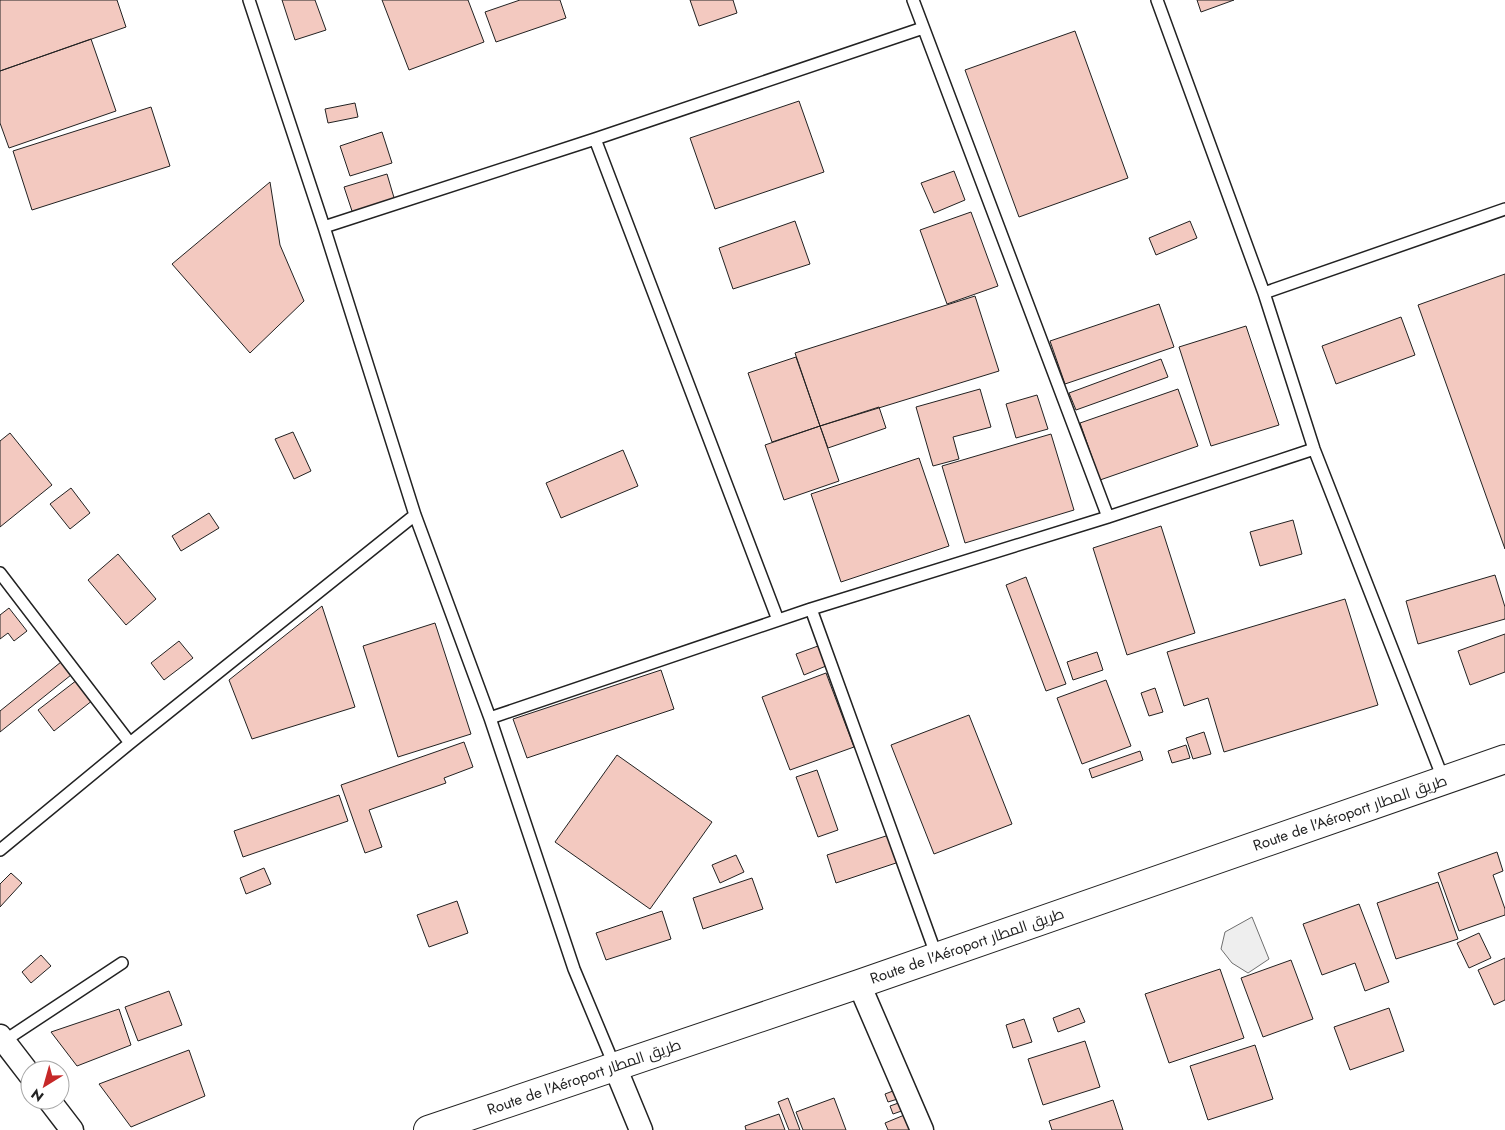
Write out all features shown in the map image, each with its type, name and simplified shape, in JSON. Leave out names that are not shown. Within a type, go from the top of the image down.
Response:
[{"type":"street","name":"Route de l'Aéroport طريق المطار","points":[[428,1130],[859,984],[1505,759]]},
{"type":"street","points":[[859,984],[922,1130]]},
{"type":"street","points":[[2,1038],[20,1062]]},
{"type":"street","points":[[615,1067],[641,1130]]},
{"type":"street","points":[[57,1110],[72,1130]]},
{"type":"lane","points":[[249,0],[324,227],[415,516],[490,718],[574,969],[615,1067]]},
{"type":"lane","points":[[913,0],[1108,517]]},
{"type":"lane","points":[[1157,0],[1264,293],[1314,449],[1444,781]]},
{"type":"lane","points":[[324,227],[595,139],[923,28]]},
{"type":"lane","points":[[595,139],[778,620]]},
{"type":"lane","points":[[1264,293],[1505,208]]},
{"type":"lane","points":[[490,718],[811,609],[1108,517],[1314,449]]},
{"type":"lane","points":[[0,850],[130,743],[415,516]]},
{"type":"lane","points":[[0,573],[130,743]]},
{"type":"lane","points":[[811,609],[936,957]]},
{"type":"lane","points":[[2,1038],[122,963]]},
{"type":"shaded area","points":[[1252,917],[1269,959],[1248,973],[1232,963],[1221,949],[1225,932]]},
{"type":"building","points":[[0,0],[117,0],[126,27],[0,71]]},
{"type":"building","points":[[282,0],[315,0],[326,30],[295,40]]},
{"type":"building","points":[[382,0],[468,0],[484,42],[409,70]]},
{"type":"building","points":[[520,0],[560,0],[566,18],[496,42],[485,12]]},
{"type":"building","points":[[690,0],[733,0],[737,13],[699,26]]},
{"type":"building","points":[[1197,0],[1234,0],[1201,12]]},
{"type":"building","points":[[1075,31],[1128,178],[1019,217],[965,70]]},
{"type":"building","points":[[91,39],[116,111],[9,148],[0,123],[0,71]]},
{"type":"building","points":[[799,101],[824,172],[715,209],[690,138]]},
{"type":"building","points":[[355,103],[358,117],[328,123],[325,109]]},
{"type":"building","points":[[151,107],[170,166],[32,210],[13,151]]},
{"type":"building","points":[[382,132],[392,163],[350,176],[340,146]]},
{"type":"building","points":[[954,171],[965,200],[934,213],[921,183]]},
{"type":"building","points":[[387,174],[395,201],[353,214],[344,187]]},
{"type":"building","points":[[270,182],[280,245],[304,301],[250,353],[172,264]]},
{"type":"building","points":[[971,212],[998,286],[947,304],[920,230]]},
{"type":"building","points":[[795,221],[810,264],[733,289],[719,248]]},
{"type":"building","points":[[1190,221],[1197,238],[1156,255],[1149,238]]},
{"type":"building","points":[[1505,274],[1505,549],[1418,305]]},
{"type":"building","points":[[975,296],[999,371],[820,426],[795,353]]},
{"type":"building","points":[[1159,304],[1174,347],[1065,384],[1050,341]]},
{"type":"building","points":[[1401,317],[1415,355],[1336,384],[1322,346]]},
{"type":"building","points":[[1246,326],[1279,425],[1211,446],[1179,347]]},
{"type":"building","points":[[796,357],[820,426],[772,442],[748,373]]},
{"type":"building","points":[[1161,359],[1168,377],[1076,410],[1069,393]]},
{"type":"building","points":[[980,389],[991,427],[953,437],[959,459],[933,466],[916,407]]},
{"type":"building","points":[[1178,389],[1198,446],[1100,480],[1080,423]]},
{"type":"building","points":[[1037,395],[1048,429],[1016,438],[1006,404]]},
{"type":"building","points":[[879,407],[886,428],[828,448],[820,426]]},
{"type":"building","points":[[820,426],[839,481],[784,500],[765,445]]},
{"type":"building","points":[[293,432],[311,471],[294,479],[275,439]]},
{"type":"building","points":[[10,433],[52,485],[0,527],[0,441]]},
{"type":"building","points":[[1051,434],[1074,510],[965,543],[942,466]]},
{"type":"building","points":[[623,450],[638,486],[561,518],[546,483]]},
{"type":"building","points":[[919,458],[949,546],[841,582],[811,494]]},
{"type":"building","points":[[71,488],[90,513],[70,529],[50,504]]},
{"type":"building","points":[[209,513],[219,528],[181,551],[172,536]]},
{"type":"building","points":[[1293,520],[1302,554],[1260,566],[1250,532]]},
{"type":"building","points":[[1161,526],[1195,633],[1127,655],[1093,548]]},
{"type":"building","points":[[118,554],[156,599],[126,625],[88,580]]},
{"type":"building","points":[[1495,575],[1505,607],[1505,619],[1418,644],[1406,601]]},
{"type":"building","points":[[1026,577],[1066,684],[1046,691],[1006,585]]},
{"type":"building","points":[[1345,599],[1378,705],[1224,752],[1208,698],[1184,706],[1167,652]]},
{"type":"building","points":[[322,606],[355,707],[252,739],[229,680]]},
{"type":"building","points":[[9,608],[27,631],[14,641],[8,633],[0,639],[0,615]]},
{"type":"building","points":[[435,623],[471,734],[398,757],[363,646]]},
{"type":"building","points":[[1505,634],[1505,672],[1470,685],[1458,651]]},
{"type":"building","points":[[179,641],[193,658],[164,680],[151,663]]},
{"type":"building","points":[[818,646],[826,666],[804,675],[796,654]]},
{"type":"building","points":[[1097,652],[1103,670],[1073,680],[1067,662]]},
{"type":"building","points":[[61,662],[71,675],[0,732],[0,711]]},
{"type":"building","points":[[661,670],[674,709],[527,758],[513,719]]},
{"type":"building","points":[[826,673],[854,747],[790,770],[762,697]]},
{"type":"building","points":[[77,680],[93,700],[54,731],[38,710]]},
{"type":"building","points":[[1106,680],[1131,746],[1082,764],[1057,698]]},
{"type":"building","points":[[1155,688],[1163,712],[1149,716],[1141,693]]},
{"type":"building","points":[[969,715],[1012,824],[934,854],[891,745]]},
{"type":"building","points":[[1204,732],[1211,754],[1193,759],[1186,738]]},
{"type":"building","points":[[464,742],[473,767],[444,778],[446,783],[369,810],[382,847],[365,853],[341,785]]},
{"type":"building","points":[[1186,745],[1190,758],[1172,763],[1168,751]]},
{"type":"building","points":[[1140,751],[1143,760],[1092,778],[1089,769]]},
{"type":"building","points":[[617,755],[712,822],[650,909],[555,842]]},
{"type":"building","points":[[817,770],[838,830],[818,837],[796,777]]},
{"type":"building","points":[[339,795],[348,821],[243,857],[234,831]]},
{"type":"building","points":[[889,835],[899,862],[836,883],[827,855]]},
{"type":"building","points":[[1497,852],[1503,871],[1493,875],[1505,909],[1505,915],[1459,931],[1438,873]]},
{"type":"building","points":[[736,855],[744,872],[720,883],[712,865]]},
{"type":"building","points":[[264,868],[271,884],[246,894],[240,878]]},
{"type":"building","points":[[11,873],[22,883],[0,907],[0,884]]},
{"type":"building","points":[[752,878],[763,909],[703,929],[693,898]]},
{"type":"building","points":[[1438,882],[1458,939],[1396,959],[1377,903]]},
{"type":"building","points":[[457,901],[468,933],[429,947],[417,915]]},
{"type":"building","points":[[1359,904],[1389,982],[1365,991],[1355,963],[1322,975],[1303,924]]},
{"type":"building","points":[[662,911],[671,939],[606,960],[596,933]]},
{"type":"building","points":[[1479,933],[1491,958],[1469,968],[1457,943]]},
{"type":"building","points":[[41,955],[51,966],[31,983],[22,972]]},
{"type":"building","points":[[1505,958],[1505,1000],[1494,1005],[1478,970]]},
{"type":"building","points":[[1291,960],[1313,1019],[1263,1037],[1241,978]]},
{"type":"building","points":[[1220,969],[1244,1038],[1169,1063],[1145,994]]},
{"type":"building","points":[[169,991],[182,1025],[138,1041],[125,1007]]},
{"type":"building","points":[[1079,1008],[1085,1022],[1058,1032],[1053,1018]]},
{"type":"building","points":[[1389,1008],[1404,1051],[1350,1070],[1334,1027]]},
{"type":"building","points":[[119,1009],[131,1045],[77,1066],[51,1032]]},
{"type":"building","points":[[1024,1019],[1032,1042],[1013,1048],[1006,1025]]},
{"type":"building","points":[[1085,1041],[1100,1087],[1043,1105],[1028,1059]]},
{"type":"building","points":[[1255,1045],[1273,1099],[1208,1120],[1190,1066]]},
{"type":"building","points":[[189,1050],[205,1096],[131,1127],[99,1084]]},
{"type":"building","points":[[901,1088],[904,1097],[888,1102],[885,1094]]},
{"type":"building","points":[[788,1098],[800,1130],[789,1130],[778,1102]]},
{"type":"building","points":[[834,1098],[846,1130],[803,1130],[796,1112]]},
{"type":"building","points":[[907,1100],[910,1108],[893,1114],[890,1106]]},
{"type":"building","points":[[1113,1100],[1123,1130],[1052,1130],[1049,1121]]},
{"type":"building","points":[[914,1111],[921,1130],[888,1130],[885,1123]]},
{"type":"building","points":[[779,1114],[785,1130],[746,1130],[745,1126]]}]
